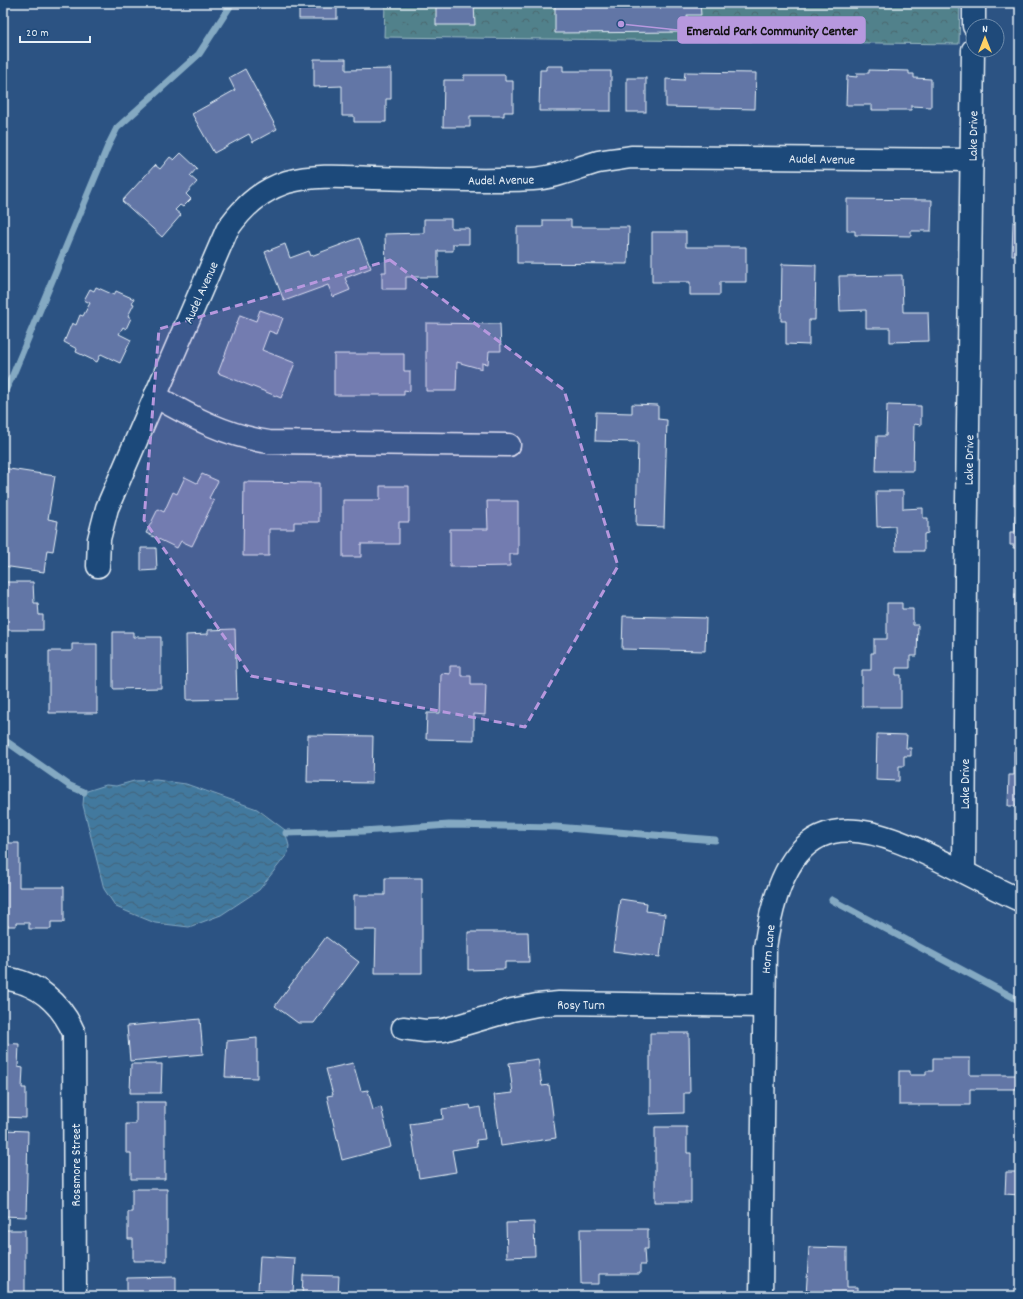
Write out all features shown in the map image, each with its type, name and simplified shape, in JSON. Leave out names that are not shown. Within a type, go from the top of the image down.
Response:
[{"type":"street","points":[[974,3],[974,18]]},
{"type":"street","name":"Lake Drive","points":[[964,871],[966,578],[973,58]]},
{"type":"street","name":"Audel Avenue","points":[[98,566],[99,539],[102,525],[155,396],[227,230],[239,213],[253,200],[267,191],[288,182],[334,177],[491,181],[535,179],[556,175],[599,162],[631,157],[972,160]]},
{"type":"street","points":[[155,396],[188,415],[211,425],[251,439],[269,442],[509,445]]},
{"type":"street","name":"Horn Lane","points":[[761,1296],[763,1006],[765,948],[776,894],[788,867],[797,853],[806,845],[831,832],[853,830],[888,838],[964,871],[997,890],[1020,900]]},
{"type":"street","name":"Rossmore Street","points":[[3,978],[16,979],[44,994],[63,1011],[74,1033],[75,1296]]},
{"type":"street","name":"Rosy Turn","points":[[403,1028],[425,1031],[444,1030],[512,1010],[537,1005],[559,1003],[763,1006]]},
{"type":"highlighted area","points":[[390,260],[564,390],[618,566],[525,727],[251,676],[144,520],[159,329]]},
{"type":"green space","points":[[385,3],[960,3],[959,44],[384,37]]},
{"type":"water","points":[[156,780],[186,784],[257,809],[285,830],[289,846],[288,853],[259,890],[221,915],[189,927],[155,923],[116,907],[104,889],[83,805],[84,792],[106,785],[116,786],[134,781]]},
{"type":"building","points":[[299,3],[337,3],[337,19],[299,19]]},
{"type":"building","points":[[436,3],[474,3],[475,25],[436,25]]},
{"type":"building","points":[[523,3],[700,3],[701,15],[687,15],[688,32],[555,33],[555,5],[523,5]]},
{"type":"building","points":[[314,59],[346,59],[346,70],[391,69],[391,99],[386,99],[386,122],[354,122],[354,116],[342,116],[342,86],[314,87]]},
{"type":"building","points":[[546,66],[563,66],[563,71],[611,71],[611,111],[539,111],[540,70],[546,70]]},
{"type":"building","points":[[245,69],[277,129],[253,142],[249,134],[214,153],[192,114],[235,90],[229,78]]},
{"type":"building","points":[[869,70],[909,71],[909,74],[914,74],[914,78],[931,79],[931,107],[911,106],[911,110],[872,110],[872,105],[846,105],[847,76],[857,77],[857,73],[869,73]]},
{"type":"building","points":[[685,72],[756,73],[755,109],[666,107],[666,79],[684,80]]},
{"type":"building","points":[[464,75],[505,75],[505,81],[513,81],[513,112],[504,112],[504,116],[470,116],[470,127],[443,127],[444,80],[464,80]]},
{"type":"building","points":[[627,78],[646,78],[646,112],[627,112]]},
{"type":"building","points":[[181,153],[197,168],[190,176],[197,182],[186,194],[191,199],[183,207],[180,205],[175,210],[181,215],[162,237],[122,201],[155,165],[160,169],[170,157],[174,160]]},
{"type":"building","points":[[847,199],[932,200],[931,231],[911,231],[911,236],[855,235],[855,231],[847,231]]},
{"type":"building","points":[[424,219],[451,219],[451,228],[469,228],[469,244],[453,244],[453,251],[438,251],[438,277],[406,277],[406,289],[382,289],[382,272],[386,272],[385,234],[424,233]]},
{"type":"building","points":[[543,220],[571,220],[571,227],[629,227],[628,264],[517,263],[517,227],[543,227]]},
{"type":"building","points":[[1013,222],[1020,223],[1020,255],[1012,255]]},
{"type":"building","points":[[652,232],[686,232],[686,247],[746,247],[746,282],[720,282],[720,295],[690,295],[690,282],[652,282]]},
{"type":"building","points":[[359,238],[371,268],[345,278],[350,290],[333,297],[328,285],[284,301],[265,252],[285,244],[290,258],[309,251],[311,256]]},
{"type":"building","points":[[782,264],[816,265],[815,320],[809,320],[809,345],[786,344],[786,321],[781,321]]},
{"type":"building","points":[[902,275],[903,312],[928,312],[929,341],[890,342],[890,328],[866,328],[866,310],[840,311],[839,276]]},
{"type":"building","points":[[96,287],[114,295],[116,291],[134,299],[132,303],[134,304],[128,316],[131,318],[126,329],[123,327],[119,334],[131,340],[120,363],[101,354],[97,362],[76,352],[77,349],[64,342],[72,323],[76,325],[80,315],[83,316],[90,303],[84,300],[90,289],[94,291]]},
{"type":"building","points":[[260,310],[283,318],[277,334],[269,331],[262,350],[295,363],[281,398],[218,373],[240,315],[256,321]]},
{"type":"building","points":[[426,323],[500,324],[501,351],[489,351],[488,364],[482,363],[482,369],[457,362],[456,391],[426,391]]},
{"type":"building","points":[[334,354],[404,354],[404,371],[410,371],[410,391],[404,390],[404,395],[334,395]]},
{"type":"building","points":[[632,404],[658,405],[658,419],[667,420],[664,527],[636,526],[638,442],[595,441],[596,412],[632,413]]},
{"type":"building","points":[[887,405],[921,406],[921,425],[914,424],[913,471],[876,471],[877,436],[886,436]]},
{"type":"building","points":[[3,468],[55,476],[48,519],[58,521],[53,551],[47,550],[44,572],[3,566]]},
{"type":"building","points":[[202,474],[218,481],[209,498],[214,501],[192,546],[181,541],[177,548],[146,533],[158,509],[164,512],[173,492],[177,494],[185,477],[197,483]]},
{"type":"building","points":[[244,482],[319,483],[319,522],[294,522],[294,529],[269,529],[269,556],[243,556]]},
{"type":"building","points":[[380,486],[409,486],[409,522],[399,522],[399,544],[361,544],[361,557],[343,557],[343,500],[380,500]]},
{"type":"building","points":[[1014,486],[1020,486],[1020,548],[1013,548],[1014,545],[1010,545],[1010,532],[1015,532],[1015,515],[1019,515],[1019,505],[1014,505]]},
{"type":"building","points":[[876,491],[903,491],[903,509],[923,508],[923,518],[928,518],[928,533],[924,534],[924,551],[896,551],[895,526],[877,527]]},
{"type":"building","points":[[487,501],[518,501],[518,554],[510,554],[510,566],[450,567],[450,529],[488,529]]},
{"type":"building","points":[[141,548],[156,548],[157,570],[141,571]]},
{"type":"building","points":[[3,582],[33,582],[34,603],[38,603],[39,615],[43,615],[43,630],[3,630]]},
{"type":"building","points":[[1015,594],[1020,594],[1020,615],[1015,615]]},
{"type":"building","points":[[887,603],[902,603],[902,609],[913,609],[913,625],[918,625],[917,656],[910,656],[910,668],[896,668],[896,675],[901,675],[901,707],[862,707],[862,670],[871,670],[871,653],[874,653],[874,639],[887,639]]},
{"type":"building","points":[[623,616],[706,618],[705,651],[622,649]]},
{"type":"building","points":[[235,629],[237,699],[187,700],[186,635],[208,634],[208,630]]},
{"type":"building","points":[[113,632],[133,632],[133,637],[161,637],[161,688],[113,689]]},
{"type":"building","points":[[72,644],[97,644],[97,713],[49,713],[49,651],[72,651]]},
{"type":"building","points":[[450,666],[461,666],[461,676],[471,676],[471,685],[486,685],[485,715],[474,714],[474,740],[426,739],[427,713],[440,713],[441,673],[450,674]]},
{"type":"building","points":[[877,734],[907,735],[906,748],[911,748],[911,756],[904,756],[904,766],[899,766],[899,781],[876,780]]},
{"type":"building","points":[[308,735],[373,736],[372,783],[307,782]]},
{"type":"building","points":[[1014,751],[1020,751],[1020,806],[1008,806],[1009,775],[1014,775]]},
{"type":"building","points":[[3,843],[19,843],[19,887],[64,887],[64,922],[51,922],[51,929],[29,929],[29,923],[16,923],[16,926],[3,926]]},
{"type":"building","points":[[385,878],[422,878],[422,973],[375,973],[376,930],[354,930],[354,895],[385,895]]},
{"type":"building","points":[[620,899],[647,903],[646,911],[665,914],[660,957],[613,951]]},
{"type":"building","points":[[468,932],[528,932],[529,962],[505,962],[505,969],[468,970]]},
{"type":"building","points":[[326,937],[359,962],[314,1023],[298,1023],[275,1006]]},
{"type":"building","points":[[200,1019],[203,1054],[130,1061],[127,1026]]},
{"type":"building","points":[[650,1033],[689,1033],[690,1093],[684,1093],[684,1113],[650,1114]]},
{"type":"building","points":[[257,1038],[257,1078],[225,1077],[227,1041]]},
{"type":"building","points":[[3,1043],[19,1044],[18,1067],[23,1068],[22,1088],[26,1088],[26,1118],[3,1117]]},
{"type":"building","points":[[933,1058],[970,1058],[970,1075],[1017,1075],[1017,1089],[970,1089],[970,1105],[899,1105],[899,1071],[910,1071],[910,1075],[926,1075],[926,1071],[933,1071]]},
{"type":"building","points":[[538,1059],[542,1086],[549,1085],[556,1138],[501,1146],[494,1095],[513,1093],[509,1063]]},
{"type":"building","points":[[353,1063],[361,1091],[368,1090],[373,1110],[381,1107],[391,1147],[342,1160],[327,1096],[333,1095],[326,1069]]},
{"type":"building","points":[[131,1064],[162,1064],[161,1093],[130,1093]]},
{"type":"building","points":[[136,1102],[165,1102],[165,1179],[131,1179],[131,1153],[126,1153],[126,1124],[136,1124]]},
{"type":"building","points":[[470,1105],[471,1109],[480,1107],[485,1139],[476,1140],[477,1146],[452,1150],[456,1172],[419,1178],[410,1124],[443,1119],[442,1109]]},
{"type":"building","points":[[655,1127],[687,1127],[687,1153],[691,1153],[691,1202],[655,1202]]},
{"type":"building","points":[[3,1130],[28,1131],[26,1217],[3,1216]]},
{"type":"building","points":[[1006,1172],[1020,1172],[1020,1195],[1005,1194]]},
{"type":"building","points":[[132,1189],[167,1189],[167,1261],[133,1261],[133,1239],[128,1239],[128,1212],[132,1212]]},
{"type":"building","points":[[534,1222],[535,1256],[507,1257],[506,1223]]},
{"type":"building","points":[[580,1229],[648,1229],[648,1249],[644,1249],[645,1265],[640,1265],[640,1274],[599,1274],[599,1284],[581,1284]]},
{"type":"building","points":[[3,1230],[25,1230],[25,1296],[3,1296]]},
{"type":"building","points":[[809,1247],[847,1248],[847,1287],[858,1287],[858,1296],[806,1296]]},
{"type":"building","points":[[260,1256],[295,1258],[293,1292],[258,1290]]},
{"type":"building","points":[[303,1275],[339,1276],[338,1296],[302,1296]]},
{"type":"building","points":[[176,1277],[176,1296],[127,1296],[127,1278]]},
{"type":"waterway","points":[[3,394],[12,377],[108,146],[117,128],[199,54],[232,3]]},
{"type":"waterway","points":[[3,739],[70,786],[84,792]]},
{"type":"waterway","points":[[286,833],[363,831],[449,825],[556,827],[715,840]]},
{"type":"waterway","points":[[832,900],[1020,1001]]},
{"type":"place","name":"Emerald Park Community Center","points":[[621,24]]}]
